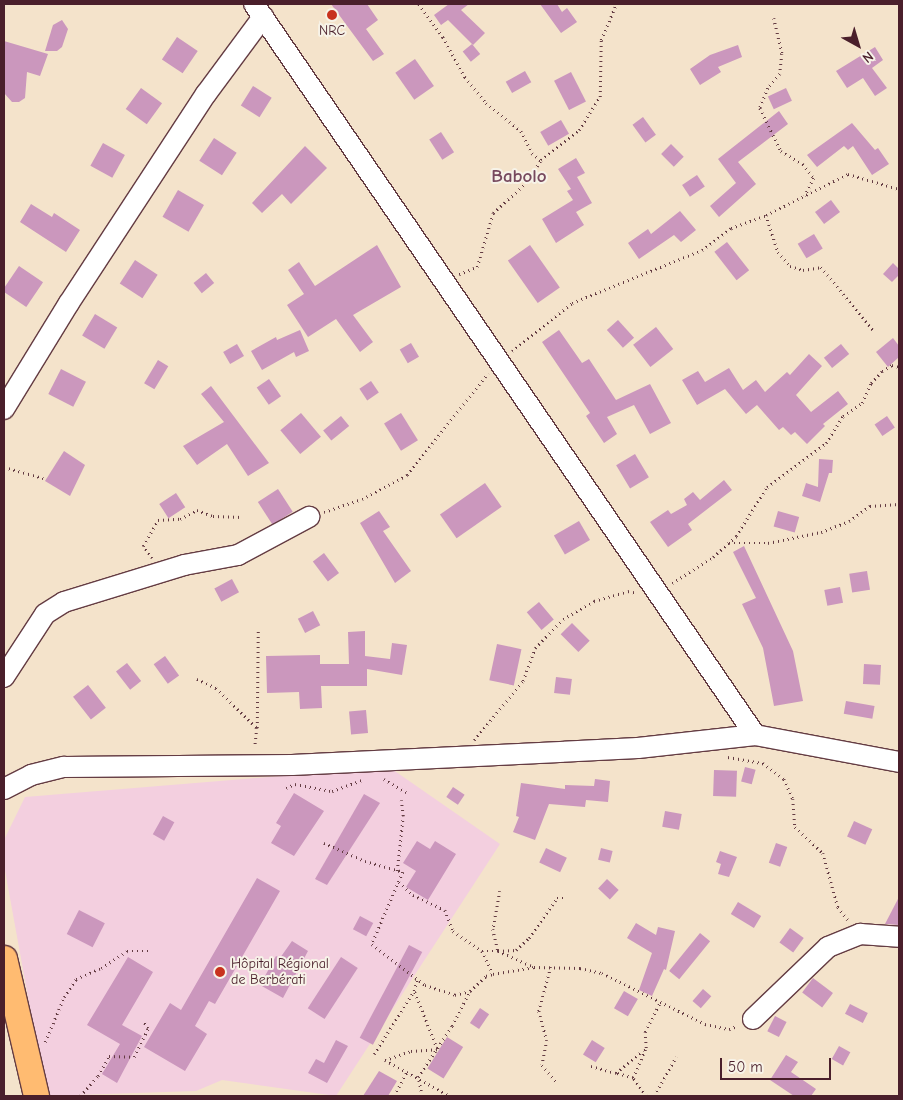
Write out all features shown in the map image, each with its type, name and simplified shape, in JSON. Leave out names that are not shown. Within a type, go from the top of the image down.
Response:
[{"type":"main road","points":[[4,958],[36,1096]]},
{"type":"street","points":[[4,409],[69,303],[259,10],[656,593],[755,735]]},
{"type":"street","points":[[4,677],[45,614],[64,602],[184,565],[238,555],[309,517]]},
{"type":"street","points":[[4,788],[30,774],[64,768],[253,766],[638,748],[755,735],[899,762]]},
{"type":"street","points":[[754,1019],[828,947],[860,934],[899,937]]},
{"type":"path","points":[[419,4],[443,38],[465,77],[486,103],[521,131],[532,153],[541,160]]},
{"type":"path","points":[[444,280],[477,267],[493,213],[526,183],[541,160],[579,130],[600,97],[601,40],[616,4]]},
{"type":"path","points":[[774,18],[782,54],[780,74],[768,88],[760,108],[781,151],[803,164],[814,178],[804,197]]},
{"type":"path","points":[[309,517],[362,499],[407,475],[498,361],[534,336],[572,303],[702,250],[731,228],[766,215],[848,174],[899,189]]},
{"type":"path","points":[[766,215],[778,252],[790,266],[803,270],[821,268],[874,331]]},
{"type":"path","points":[[463,755],[486,722],[523,681],[535,648],[563,619],[594,601],[628,591],[656,593],[713,557],[729,543],[767,487],[826,443],[843,416],[862,403],[871,383],[882,371],[892,365],[899,367]]},
{"type":"path","points":[[4,467],[42,478]]},
{"type":"path","points":[[729,543],[768,544],[821,532],[849,521],[870,506],[899,504]]},
{"type":"path","points":[[163,573],[144,546],[158,520],[180,518],[197,510],[213,516],[243,517]]},
{"type":"path","points":[[253,766],[257,728],[258,628]]},
{"type":"path","points":[[197,679],[216,688],[257,728]]},
{"type":"path","points":[[723,756],[763,763],[784,779],[793,799],[795,827],[823,853],[838,907],[860,934]]},
{"type":"path","points":[[286,788],[295,784],[332,790],[366,779]]},
{"type":"path","points":[[379,779],[386,779],[406,792]]},
{"type":"path","points":[[397,871],[403,816],[401,800]]},
{"type":"path","points":[[324,843],[403,872],[372,944],[418,979],[455,995],[470,991]]},
{"type":"path","points":[[399,882],[414,895],[445,910],[453,931],[482,951],[493,974]]},
{"type":"path","points":[[498,951],[493,930],[500,891]]},
{"type":"path","points":[[482,951],[516,950],[529,938],[557,898],[564,898]]},
{"type":"path","points":[[29,1069],[76,979],[101,968],[127,952],[151,951]]},
{"type":"path","points":[[498,951],[534,967]]},
{"type":"path","points":[[422,1096],[418,1078],[470,991],[486,976],[493,974],[534,967],[580,968],[602,973],[705,1024],[729,1028],[754,1019]]},
{"type":"path","points":[[551,967],[539,1011],[547,1040],[542,1065],[557,1084]]},
{"type":"path","points":[[374,1054],[414,990],[418,979]]},
{"type":"path","points":[[414,990],[437,1049]]},
{"type":"path","points":[[633,1078],[646,1048],[645,1032],[660,1003]]},
{"type":"path","points":[[80,1096],[98,1076],[109,1056],[134,1057],[148,1028],[143,1021]]},
{"type":"path","points":[[616,1073],[646,1048]]},
{"type":"path","points":[[437,1049],[411,1051],[385,1060],[450,1096]]},
{"type":"path","points":[[654,1096],[676,1057]]},
{"type":"path","points":[[591,1066],[633,1078],[646,1096]]},
{"type":"path","points":[[394,1096],[407,1072]]},
{"type":"shaded area","name":"Hôpital Régional de Berbérati","points":[[389,767],[500,844],[336,1096],[222,1080],[196,1091],[46,1096],[4,865],[4,840],[25,797]]},
{"type":"building","points":[[331,4],[367,4],[378,20],[366,29],[384,54],[373,61]]},
{"type":"building","points":[[449,4],[469,4],[461,10],[485,33],[473,45],[448,20],[441,25],[434,15]]},
{"type":"building","points":[[540,4],[557,4],[562,12],[567,8],[577,22],[561,33]]},
{"type":"building","points":[[62,20],[68,29],[62,47],[57,51],[45,51],[53,25]]},
{"type":"building","points":[[177,37],[198,51],[183,73],[162,59]]},
{"type":"building","points":[[4,41],[48,54],[40,76],[27,72],[25,98],[19,102],[12,102],[4,93]]},
{"type":"building","points":[[472,44],[480,54],[471,62],[463,52]]},
{"type":"building","points":[[738,45],[742,57],[718,67],[721,72],[700,85],[690,69],[710,55]]},
{"type":"building","points":[[875,47],[883,60],[872,68],[887,88],[875,96],[863,78],[847,88],[836,71]]},
{"type":"building","points":[[415,59],[434,86],[414,100],[395,73]]},
{"type":"building","points":[[525,71],[531,82],[512,93],[506,82]]},
{"type":"building","points":[[571,72],[586,101],[569,110],[554,81]]},
{"type":"building","points":[[253,86],[272,98],[259,117],[241,106]]},
{"type":"building","points":[[141,88],[162,103],[147,124],[126,109]]},
{"type":"building","points":[[786,88],[792,101],[774,109],[768,96]]},
{"type":"building","points":[[779,111],[788,124],[738,162],[756,184],[719,217],[710,206],[736,183],[718,159]]},
{"type":"building","points":[[643,117],[656,135],[645,142],[632,125]]},
{"type":"building","points":[[561,120],[569,134],[548,146],[540,132]]},
{"type":"building","points":[[852,123],[875,150],[878,148],[889,164],[872,175],[853,146],[848,150],[844,146],[817,167],[807,155]]},
{"type":"building","points":[[441,132],[454,152],[442,160],[429,140]]},
{"type":"building","points":[[214,138],[237,153],[222,175],[199,161]]},
{"type":"building","points":[[103,143],[125,155],[112,178],[90,166]]},
{"type":"building","points":[[671,144],[684,157],[674,167],[661,154]]},
{"type":"building","points":[[305,146],[327,168],[291,204],[282,194],[262,213],[252,203]]},
{"type":"building","points":[[576,158],[585,173],[577,177],[592,203],[576,212],[584,225],[556,243],[542,219],[573,200],[567,191],[571,189],[558,169]]},
{"type":"building","points":[[697,175],[705,187],[690,197],[682,185]]},
{"type":"building","points":[[178,190],[204,205],[188,232],[162,217]]},
{"type":"building","points":[[831,200],[840,212],[824,224],[815,212]]},
{"type":"building","points":[[31,204],[52,217],[54,213],[80,230],[66,252],[20,222]]},
{"type":"building","points":[[680,211],[696,230],[681,242],[674,235],[639,259],[628,243],[648,229],[651,234]]},
{"type":"building","points":[[814,234],[823,249],[806,258],[798,244]]},
{"type":"building","points":[[727,242],[749,270],[737,280],[714,252]]},
{"type":"building","points":[[377,245],[401,287],[353,315],[373,342],[360,352],[336,319],[308,337],[287,305],[304,294],[288,270],[299,262],[315,286]]},
{"type":"building","points":[[530,245],[560,288],[538,303],[508,260]]},
{"type":"building","points":[[135,260],[158,275],[142,298],[120,283]]},
{"type":"building","points":[[893,263],[899,269],[899,275],[892,282],[883,274]]},
{"type":"building","points":[[19,266],[43,282],[26,307],[4,292],[4,288]]},
{"type":"building","points":[[206,273],[214,283],[202,293],[194,283]]},
{"type":"building","points":[[95,314],[117,327],[104,349],[82,335]]},
{"type":"building","points":[[618,320],[634,338],[623,348],[607,330]]},
{"type":"building","points":[[656,327],[673,349],[650,367],[633,345]]},
{"type":"building","points":[[300,330],[309,351],[296,357],[294,352],[262,370],[251,351],[276,337],[277,340]]},
{"type":"building","points":[[559,330],[582,363],[589,359],[616,400],[650,384],[671,423],[650,434],[634,405],[607,417],[617,434],[604,443],[586,416],[590,413],[542,342]]},
{"type":"building","points":[[893,338],[899,346],[899,357],[888,367],[876,352]]},
{"type":"building","points":[[411,343],[419,357],[408,363],[400,350]]},
{"type":"building","points":[[237,344],[244,356],[230,364],[223,352]]},
{"type":"building","points":[[841,344],[849,354],[832,368],[824,358]]},
{"type":"building","points":[[809,354],[822,366],[796,395],[811,412],[838,391],[848,404],[823,424],[825,426],[807,444],[795,432],[791,435],[783,427],[779,430],[757,405],[746,414],[725,389],[697,405],[682,380],[698,371],[705,382],[729,368],[743,390],[756,380],[765,392],[787,372],[790,375]]},
{"type":"building","points":[[158,360],[168,366],[154,389],[144,383]]},
{"type":"building","points":[[61,369],[86,382],[73,407],[48,394]]},
{"type":"building","points":[[269,379],[281,396],[269,405],[257,388]]},
{"type":"building","points":[[371,381],[379,393],[367,400],[359,389]]},
{"type":"building","points":[[211,386],[269,463],[248,476],[227,444],[197,465],[183,446],[224,422],[201,394]]},
{"type":"building","points":[[301,413],[321,437],[300,454],[280,430]]},
{"type":"building","points":[[401,413],[418,440],[401,451],[384,424]]},
{"type":"building","points":[[341,416],[349,426],[331,441],[323,430]]},
{"type":"building","points":[[887,416],[895,428],[882,436],[875,424]]},
{"type":"building","points":[[64,451],[85,465],[70,496],[45,481]]},
{"type":"building","points":[[635,454],[649,477],[630,488],[616,465]]},
{"type":"building","points":[[819,459],[833,460],[832,473],[829,473],[820,502],[802,496],[806,483],[818,487]]},
{"type":"building","points":[[724,480],[732,490],[688,524],[692,530],[668,547],[650,522],[668,510],[671,514],[687,505],[684,499],[693,492],[700,500]]},
{"type":"building","points":[[485,483],[502,507],[457,538],[440,515]]},
{"type":"building","points":[[278,489],[293,512],[273,525],[258,502]]},
{"type":"building","points":[[176,493],[185,507],[168,518],[159,504]]},
{"type":"building","points":[[379,511],[390,527],[383,531],[411,571],[395,583],[360,523]]},
{"type":"building","points":[[778,511],[799,517],[795,532],[774,526]]},
{"type":"building","points":[[579,521],[590,540],[565,555],[554,536]]},
{"type":"building","points":[[744,546],[793,651],[803,701],[774,706],[763,648],[742,604],[756,598],[733,552]]},
{"type":"building","points":[[324,553],[339,573],[328,581],[313,561]]},
{"type":"building","points":[[867,571],[870,590],[852,593],[849,574]]},
{"type":"building","points":[[232,579],[239,592],[221,602],[214,588]]},
{"type":"building","points":[[840,587],[843,603],[827,606],[824,590]]},
{"type":"building","points":[[539,602],[554,620],[542,630],[527,612]]},
{"type":"building","points":[[313,611],[320,625],[305,633],[298,619]]},
{"type":"building","points":[[572,623],[590,641],[578,652],[561,634]]},
{"type":"building","points":[[365,631],[365,656],[390,659],[392,643],[407,645],[402,675],[367,669],[367,686],[321,686],[322,708],[300,709],[299,692],[267,693],[266,656],[320,655],[320,664],[349,664],[348,632]]},
{"type":"building","points":[[497,644],[521,649],[514,685],[489,680]]},
{"type":"building","points":[[165,656],[179,675],[168,684],[154,664]]},
{"type":"building","points":[[127,663],[141,681],[130,690],[116,672]]},
{"type":"building","points":[[864,664],[881,665],[880,685],[863,684]]},
{"type":"building","points":[[556,677],[572,679],[570,695],[554,693]]},
{"type":"building","points":[[88,685],[106,708],[91,720],[73,697]]},
{"type":"building","points":[[846,701],[875,706],[872,719],[844,714]]},
{"type":"building","points":[[366,710],[368,733],[351,734],[349,711]]},
{"type":"building","points":[[745,767],[756,770],[752,784],[741,781]]},
{"type":"building","points":[[714,770],[737,771],[736,797],[713,796]]},
{"type":"building","points":[[595,779],[610,781],[608,802],[586,800],[585,807],[549,804],[535,840],[513,832],[519,817],[516,816],[521,783],[565,789],[565,785],[594,786]]},
{"type":"building","points":[[453,787],[465,795],[458,805],[446,797]]},
{"type":"building","points":[[294,793],[324,811],[294,856],[271,843],[281,826],[276,823]]},
{"type":"building","points":[[364,794],[380,803],[327,885],[315,879]]},
{"type":"building","points":[[665,811],[682,814],[679,830],[662,827]]},
{"type":"building","points":[[163,816],[174,822],[164,841],[153,834]]},
{"type":"building","points":[[854,821],[872,829],[865,845],[847,837]]},
{"type":"building","points":[[417,841],[430,849],[435,841],[456,854],[428,900],[406,887],[416,871],[403,863]]},
{"type":"building","points":[[776,843],[787,847],[780,867],[769,863]]},
{"type":"building","points":[[546,848],[567,858],[560,872],[539,863]]},
{"type":"building","points":[[601,848],[613,851],[610,863],[598,860]]},
{"type":"building","points":[[720,851],[737,857],[729,877],[718,874],[721,864],[716,862]]},
{"type":"building","points":[[257,878],[280,891],[215,1004],[209,1001],[195,1026],[207,1034],[185,1071],[144,1047],[170,1003],[181,1010]]},
{"type":"building","points":[[607,879],[619,890],[610,899],[598,889]]},
{"type":"building","points":[[899,897],[899,925],[885,924]]},
{"type":"building","points":[[738,902],[761,916],[754,928],[731,914]]},
{"type":"building","points":[[79,910],[105,923],[93,947],[67,934]]},
{"type":"building","points":[[360,916],[373,923],[366,936],[353,929]]},
{"type":"building","points":[[636,923],[656,935],[658,927],[675,931],[666,970],[664,969],[652,996],[639,990],[652,953],[627,938]]},
{"type":"building","points":[[790,928],[804,938],[793,953],[779,943]]},
{"type":"building","points":[[700,933],[710,941],[679,979],[669,971]]},
{"type":"building","points":[[292,941],[308,951],[283,998],[260,985],[276,956],[280,958]]},
{"type":"building","points":[[409,945],[422,952],[373,1045],[360,1038]]},
{"type":"building","points":[[128,957],[153,972],[122,1025],[142,1036],[117,1083],[102,1074],[120,1044],[87,1025]]},
{"type":"building","points":[[341,957],[358,968],[325,1019],[308,1008]]},
{"type":"building","points":[[813,978],[833,993],[822,1007],[802,992]]},
{"type":"building","points":[[703,989],[711,996],[701,1008],[693,1001]]},
{"type":"building","points":[[624,991],[638,999],[628,1016],[614,1008]]},
{"type":"building","points":[[850,1004],[868,1013],[863,1023],[845,1014]]},
{"type":"building","points":[[480,1008],[489,1014],[479,1029],[470,1023]]},
{"type":"building","points":[[775,1016],[787,1022],[779,1037],[767,1031]]},
{"type":"building","points":[[447,1037],[463,1047],[444,1078],[427,1068]]},
{"type":"building","points":[[336,1040],[348,1046],[327,1083],[308,1073],[316,1059],[324,1063]]},
{"type":"building","points":[[592,1040],[605,1048],[596,1062],[583,1054]]},
{"type":"building","points":[[839,1046],[850,1052],[843,1065],[832,1059]]},
{"type":"building","points":[[786,1055],[798,1062],[791,1072],[816,1089],[811,1096],[794,1096],[770,1080]]},
{"type":"building","points":[[379,1071],[397,1081],[388,1096],[363,1096]]},
{"type":"place","name":"NRC","points":[[332,15]]},
{"type":"place","name":"Hôpital Régional de Berbérati","points":[[220,972]]},
{"type":"district","name":"Babolo","points":[[519,177]]}]
